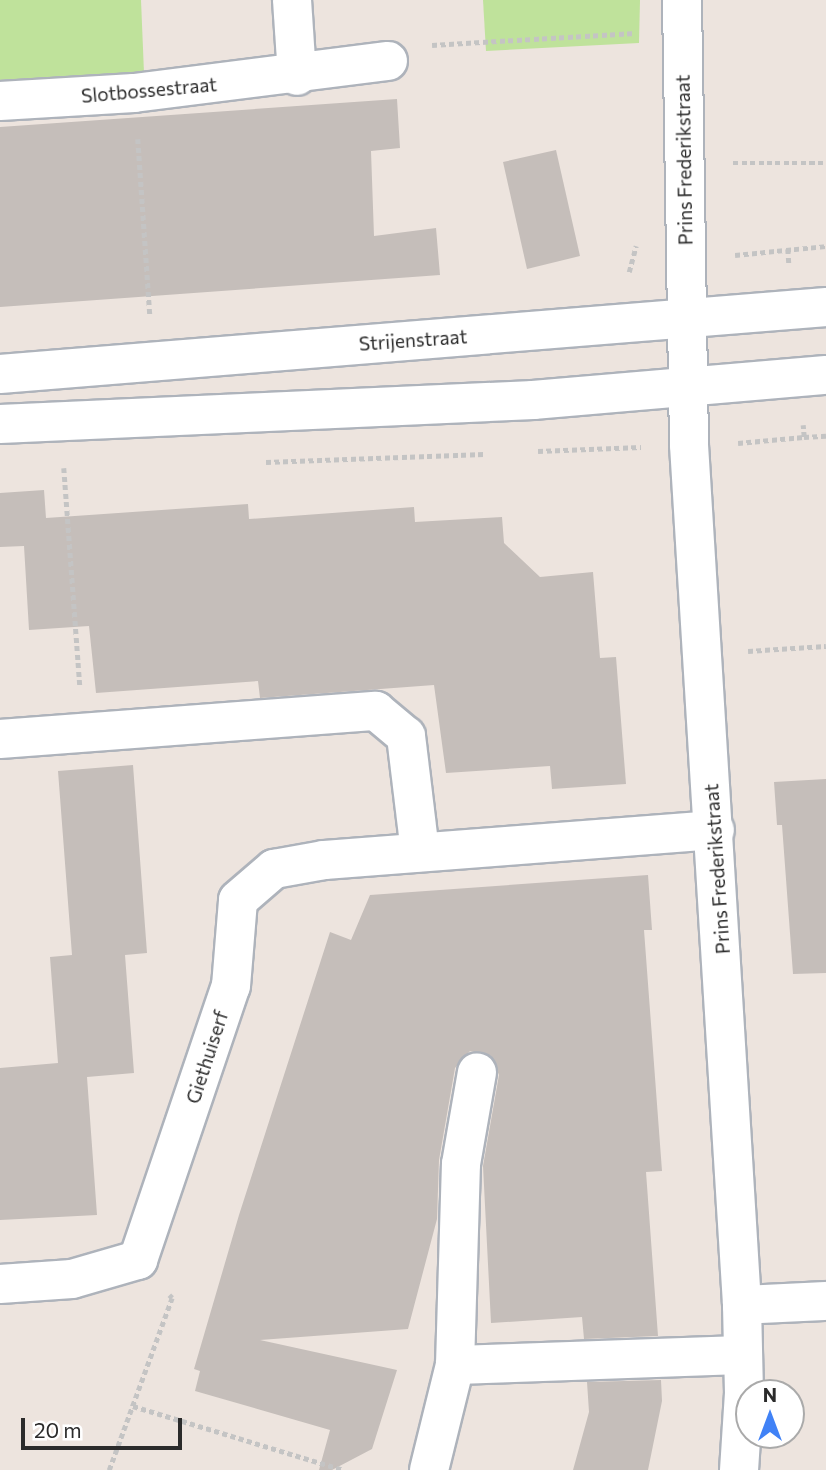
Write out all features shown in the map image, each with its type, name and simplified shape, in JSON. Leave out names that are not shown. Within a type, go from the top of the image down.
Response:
[{"type":"street","points":[[292,0],[297,76]]},
{"type":"street","name":"Prins Frederikstraat","points":[[682,15],[686,384],[742,1306],[739,1470]]},
{"type":"street","name":"Slotbossestraat","points":[[0,101],[134,93],[297,76],[388,61]]},
{"type":"street","name":"Strijenstraat","points":[[0,374],[826,307]]},
{"type":"street","points":[[0,424],[61,419],[533,400],[686,384],[826,375]]},
{"type":"street","points":[[0,739],[376,711],[406,736],[420,852]]},
{"type":"street","name":"Giethuiserf","points":[[138,1261],[230,986],[238,900],[274,869],[420,852],[715,830]]},
{"type":"street","points":[[429,1470],[455,1365],[461,1164],[477,1072]]},
{"type":"street","points":[[0,1284],[72,1279],[138,1261]]},
{"type":"street","points":[[742,1306],[826,1301]]},
{"type":"street","points":[[455,1365],[743,1355]]},
{"type":"path","points":[[388,61],[403,47],[682,15]]},
{"type":"path","points":[[134,93],[153,360]]},
{"type":"path","points":[[684,164],[826,163]]},
{"type":"path","points":[[788,249],[826,246]]},
{"type":"path","points":[[61,419],[83,733]]},
{"type":"path","points":[[804,437],[826,436]]},
{"type":"path","points":[[702,654],[826,646]]},
{"type":"path","points":[[109,1470],[172,1298],[138,1261]]},
{"type":"path","points":[[133,1406],[343,1470]]},
{"type":"green space","points":[[0,0],[141,0],[144,73],[0,80]]},
{"type":"green space","points":[[483,0],[640,0],[639,43],[486,51]]},
{"type":"building","points":[[397,99],[400,148],[371,151],[374,236],[436,228],[440,275],[0,307],[0,127]]},
{"type":"building","points":[[556,150],[580,256],[527,269],[503,162]]},
{"type":"building","points":[[44,490],[46,518],[248,504],[249,519],[414,507],[415,522],[502,517],[504,543],[540,577],[593,572],[600,658],[616,657],[626,784],[552,789],[550,766],[446,773],[434,685],[260,698],[258,681],[96,693],[89,626],[29,630],[24,546],[0,547],[0,493]]},
{"type":"building","points":[[133,765],[147,953],[125,955],[134,1073],[87,1077],[97,1215],[0,1220],[0,1068],[58,1063],[50,957],[72,955],[58,771]]},
{"type":"building","points":[[826,779],[826,973],[793,974],[782,825],[777,825],[774,782]]},
{"type":"building","points":[[648,875],[652,930],[644,930],[662,1171],[646,1172],[658,1336],[584,1339],[582,1317],[491,1323],[483,1166],[499,1075],[491,1056],[470,1051],[455,1068],[439,1160],[437,1219],[408,1329],[260,1340],[397,1370],[372,1449],[332,1470],[319,1470],[330,1430],[195,1391],[200,1371],[194,1369],[239,1215],[330,932],[351,940],[370,895]]},
{"type":"building","points":[[661,1380],[662,1401],[648,1470],[573,1470],[589,1412],[587,1382]]}]
